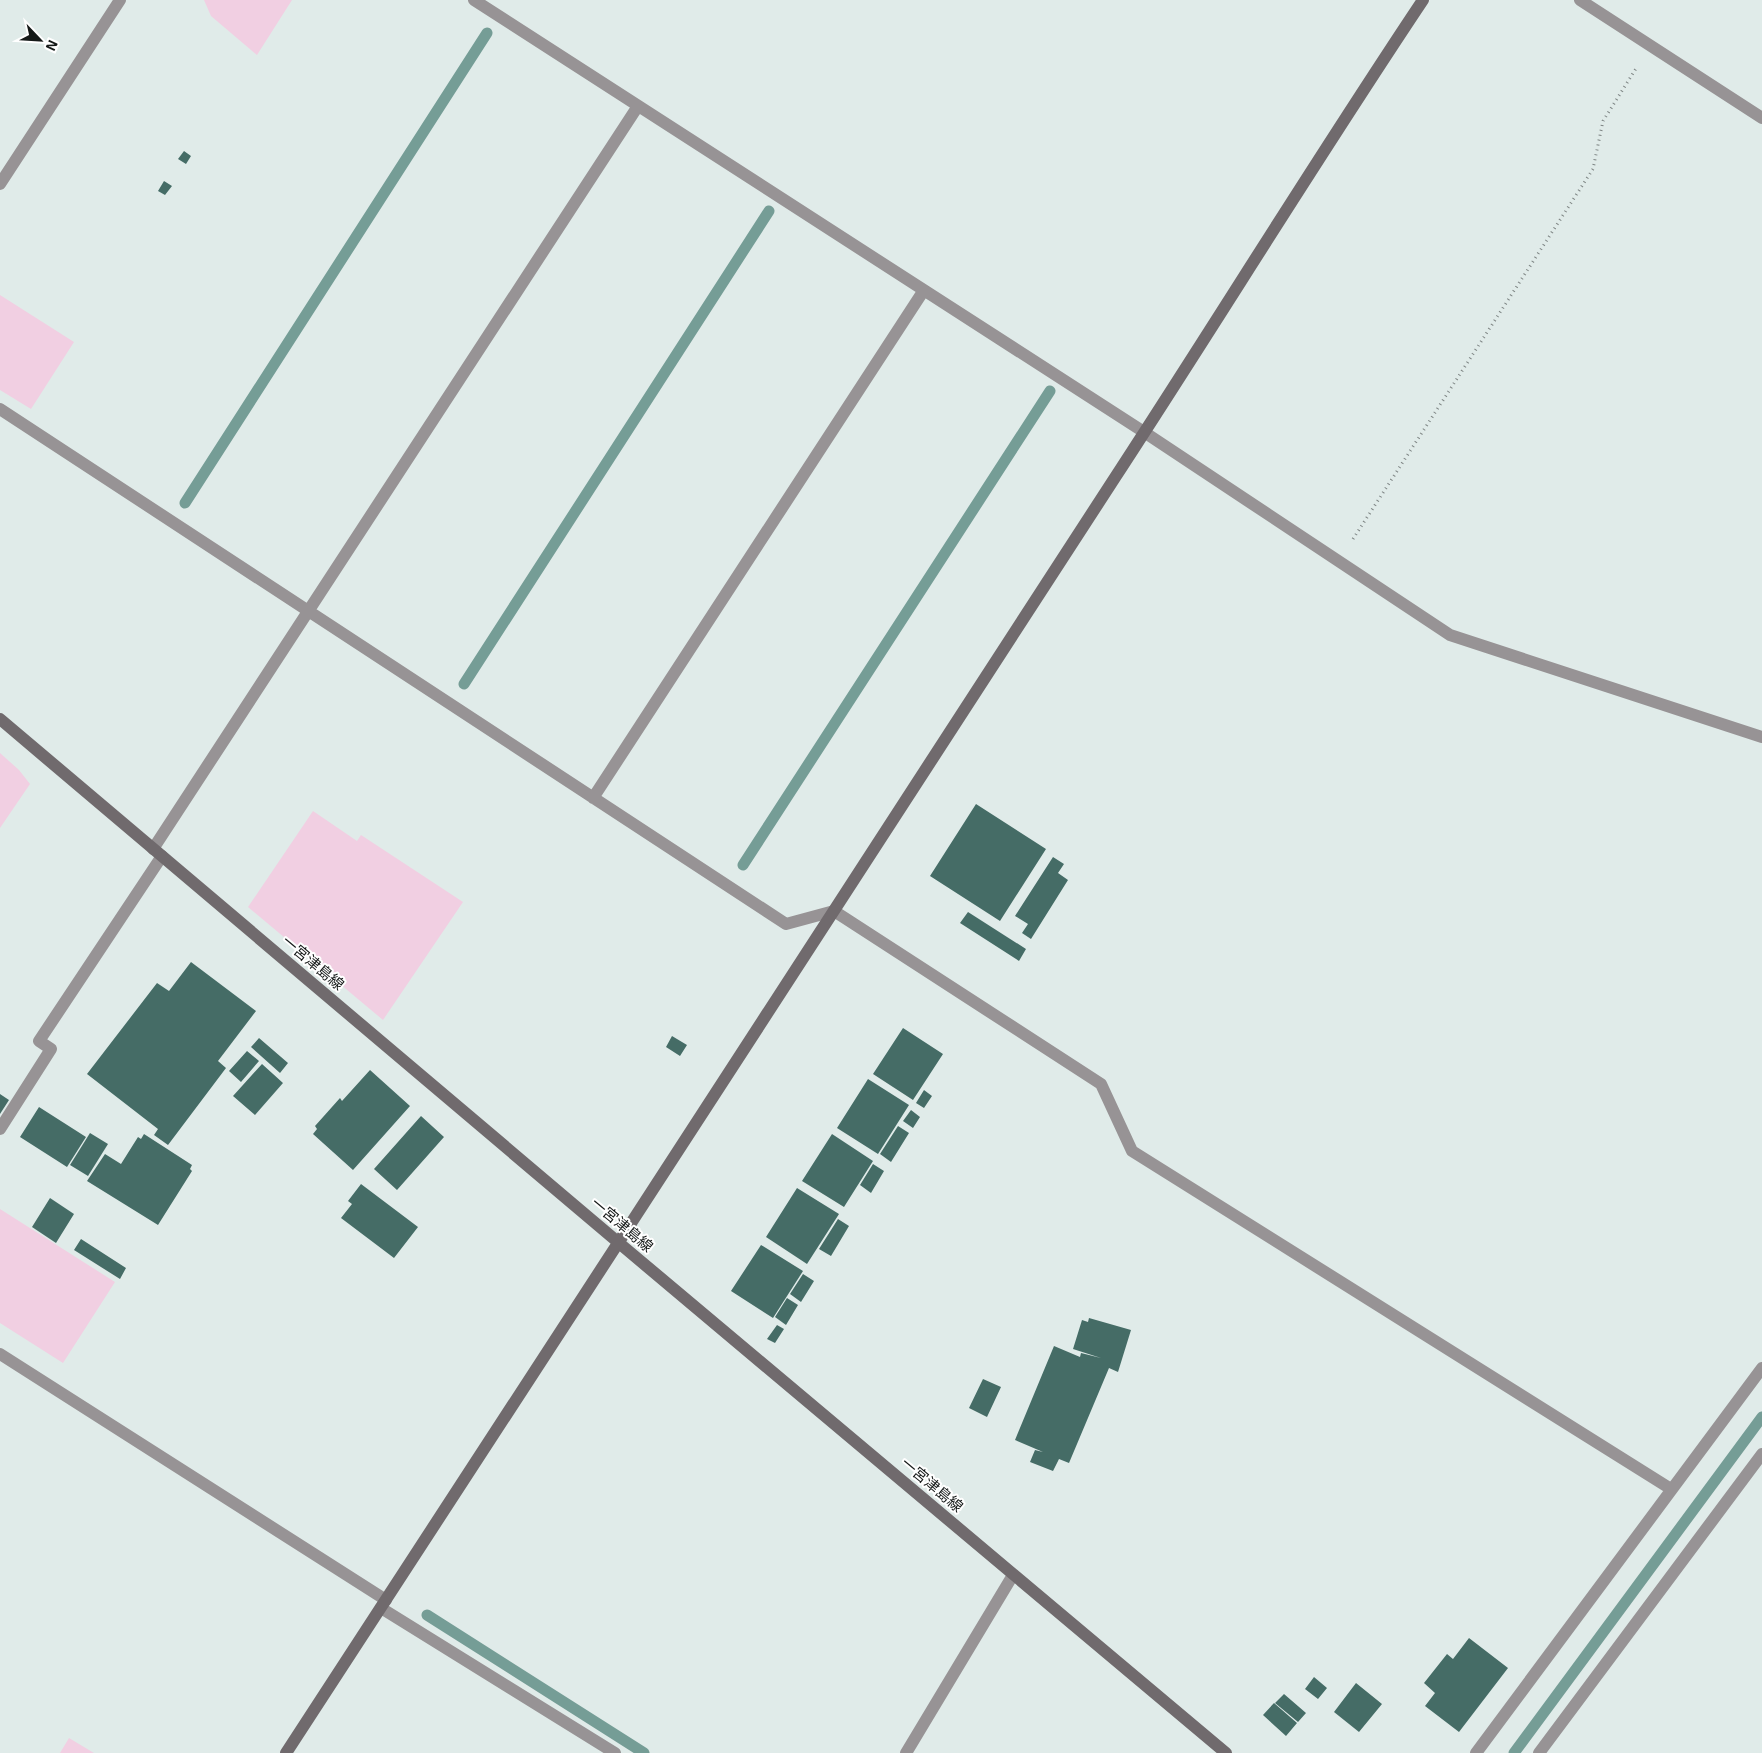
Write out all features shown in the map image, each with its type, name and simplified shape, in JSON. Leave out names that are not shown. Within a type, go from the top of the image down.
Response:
[{"type":"street","points":[[0,184],[120,0]]},
{"type":"street","points":[[474,0],[1144,432],[1450,635],[1762,737]]},
{"type":"street","points":[[286,1753],[619,1243],[1144,432],[1360,94],[1423,0]]},
{"type":"street","points":[[1580,0],[1762,118]]},
{"type":"street","points":[[0,1129],[51,1049],[39,1041],[309,611],[638,106]]},
{"type":"street","points":[[593,798],[924,290]]},
{"type":"street","points":[[0,409],[786,924],[834,911],[1100,1084],[1132,1151],[1671,1489]]},
{"type":"street","name":"一宮津島線","points":[[0,719],[1226,1753]]},
{"type":"street","points":[[0,1354],[615,1753]]},
{"type":"street","points":[[1476,1753],[1762,1368]]},
{"type":"street","points":[[1539,1753],[1762,1454]]},
{"type":"street","points":[[906,1753],[1014,1575]]},
{"type":"path","points":[[1339,562],[1593,169],[1603,121],[1651,46]]},
{"type":"shaded area","points":[[204,0],[292,0],[257,55],[211,16]]},
{"type":"shaded area","points":[[0,295],[74,342],[31,409],[0,390]]},
{"type":"shaded area","points":[[0,753],[19,770],[30,784],[0,828]]},
{"type":"shaded area","points":[[313,811],[357,841],[361,835],[463,902],[383,1020],[248,907]]},
{"type":"shaded area","points":[[0,1209],[115,1282],[63,1363],[0,1323]]},
{"type":"shaded area","points":[[69,1738],[94,1753],[60,1753]]},
{"type":"building","points":[[184,151],[191,156],[186,164],[178,159]]},
{"type":"building","points":[[164,181],[172,186],[165,195],[158,191]]},
{"type":"building","points":[[976,804],[1046,849],[1000,921],[930,876]]},
{"type":"building","points":[[1053,857],[1064,864],[1058,873],[1068,880],[1031,939],[1022,933],[1028,924],[1015,916]]},
{"type":"building","points":[[968,912],[1026,949],[1019,961],[960,923]]},
{"type":"building","points":[[191,962],[256,1011],[218,1061],[226,1068],[168,1145],[154,1135],[158,1129],[87,1074],[157,983],[169,991]]},
{"type":"building","points":[[903,1028],[943,1054],[913,1100],[873,1074]]},
{"type":"building","points":[[672,1036],[687,1045],[680,1056],[666,1047]]},
{"type":"building","points":[[259,1038],[288,1063],[280,1073],[251,1047]]},
{"type":"building","points":[[247,1051],[259,1061],[241,1082],[229,1071]]},
{"type":"building","points":[[262,1064],[283,1083],[255,1115],[233,1096]]},
{"type":"building","points":[[370,1070],[410,1106],[353,1170],[313,1134],[317,1129],[315,1126],[340,1098],[342,1101]]},
{"type":"building","points":[[868,1079],[909,1105],[878,1154],[837,1128]]},
{"type":"building","points":[[924,1090],[932,1096],[924,1108],[916,1103]]},
{"type":"building","points":[[0,1094],[9,1100],[0,1114]]},
{"type":"building","points":[[39,1107],[86,1137],[67,1167],[20,1137]]},
{"type":"building","points":[[911,1110],[920,1117],[913,1128],[903,1121]]},
{"type":"building","points":[[421,1116],[444,1137],[397,1190],[374,1169]]},
{"type":"building","points":[[898,1126],[909,1133],[891,1162],[880,1154]]},
{"type":"building","points":[[90,1133],[108,1144],[88,1176],[70,1165]]},
{"type":"building","points":[[144,1134],[192,1165],[190,1169],[192,1171],[158,1225],[87,1181],[105,1154],[121,1164],[138,1137],[141,1139]]},
{"type":"building","points":[[832,1134],[873,1161],[844,1207],[802,1181]]},
{"type":"building","points":[[873,1164],[884,1171],[871,1193],[860,1185]]},
{"type":"building","points":[[361,1184],[418,1227],[394,1258],[341,1218],[352,1204],[348,1201]]},
{"type":"building","points":[[797,1188],[839,1214],[807,1264],[766,1237]]},
{"type":"building","points":[[50,1198],[74,1214],[56,1243],[32,1227]]},
{"type":"building","points":[[838,1219],[849,1226],[831,1256],[819,1249]]},
{"type":"building","points":[[81,1239],[126,1268],[120,1279],[74,1250]]},
{"type":"building","points":[[761,1245],[803,1271],[773,1318],[731,1291]]},
{"type":"building","points":[[803,1274],[814,1281],[801,1302],[790,1294]]},
{"type":"building","points":[[787,1298],[798,1305],[786,1325],[775,1317]]},
{"type":"building","points":[[1089,1318],[1131,1330],[1118,1372],[1109,1368],[1069,1463],[1059,1459],[1053,1471],[1030,1462],[1035,1450],[1043,1452],[1015,1440],[1054,1346],[1080,1357],[1081,1353],[1101,1358],[1073,1349],[1082,1320],[1088,1322]]},
{"type":"building","points":[[777,1325],[784,1329],[775,1343],[767,1339]]},
{"type":"building","points":[[983,1379],[1001,1387],[987,1417],[969,1408]]},
{"type":"building","points":[[1469,1638],[1508,1668],[1459,1732],[1425,1706],[1435,1693],[1424,1683],[1447,1654],[1453,1659]]},
{"type":"building","points":[[1314,1677],[1327,1688],[1318,1699],[1305,1689]]},
{"type":"building","points":[[1356,1683],[1382,1704],[1359,1732],[1334,1712]]},
{"type":"building","points":[[1284,1694],[1306,1713],[1298,1722],[1275,1703]]},
{"type":"building","points":[[1274,1703],[1297,1723],[1286,1736],[1263,1715]]},
{"type":"waterway","points":[[185,503],[487,33]]},
{"type":"waterway","points":[[464,684],[769,211]]},
{"type":"waterway","points":[[743,865],[1050,391]]},
{"type":"waterway","points":[[1514,1753],[1762,1417]]},
{"type":"waterway","points":[[427,1615],[644,1753]]}]
